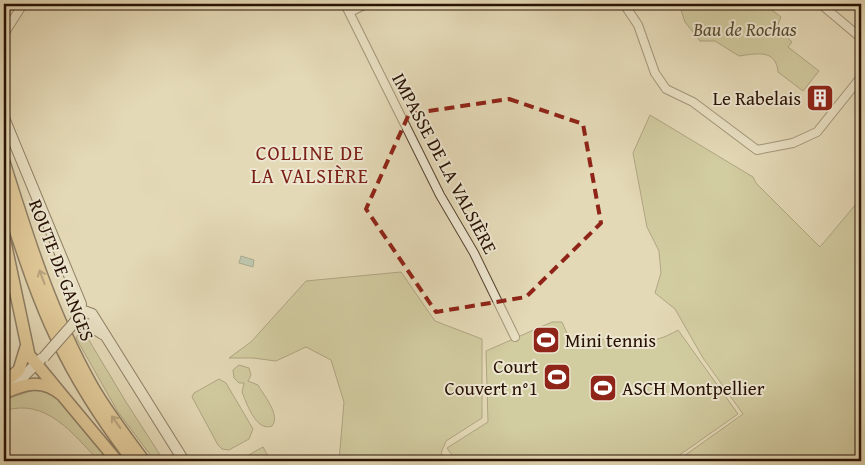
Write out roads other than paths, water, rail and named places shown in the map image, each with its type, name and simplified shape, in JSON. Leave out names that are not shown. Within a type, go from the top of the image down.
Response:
[{"type":"main road","name":"ROUTE DE GANGES","points":[[4,162],[46,288],[70,342],[98,394],[144,461]]},
{"type":"main road","name":"ROUTE DE GANGES","points":[[4,196],[33,282],[57,339],[101,418],[133,461]]},
{"type":"main road","points":[[4,237],[29,355],[40,360],[62,395],[117,461]]},
{"type":"main road","points":[[4,383],[18,370],[26,347]]},
{"type":"main road","points":[[4,392],[38,384],[47,384],[62,395]]},
{"type":"street","points":[[4,34],[23,4]]},
{"type":"street","name":"IMPASSE DE LA VALSIÈRE","points":[[345,4],[440,195],[474,252],[515,337]]},
{"type":"street","points":[[350,12],[366,4]]},
{"type":"street","points":[[823,5],[861,38]]},
{"type":"street","points":[[629,6],[643,36],[656,73],[666,89],[693,102],[757,150],[793,143],[817,132],[861,76]]},
{"type":"street","points":[[4,25],[16,17]]},
{"type":"street","points":[[4,118],[81,304],[80,312],[73,324],[20,381],[4,392]]},
{"type":"street","points":[[80,312],[87,324],[106,338]]},
{"type":"street","points":[[80,312],[92,314],[184,461]]},
{"type":"street","points":[[73,324],[87,324]]},
{"type":"water","points":[[241,256],[254,260],[253,267],[239,263]]},
{"type":"place","name":"Le Rabelais","points":[[820,98]]},
{"type":"place","name":"Mini tennis","points":[[546,340]]},
{"type":"place","name":"Court Couvert n°1","points":[[557,377]]},
{"type":"place","name":"ASCH Montpellier","points":[[603,388]]},
{"type":"district","name":"COLLINE DE LA VALSIÈRE","points":[[310,164]]},
{"type":"park label","name":"Bau de Rochas","points":[[745,29]]}]
